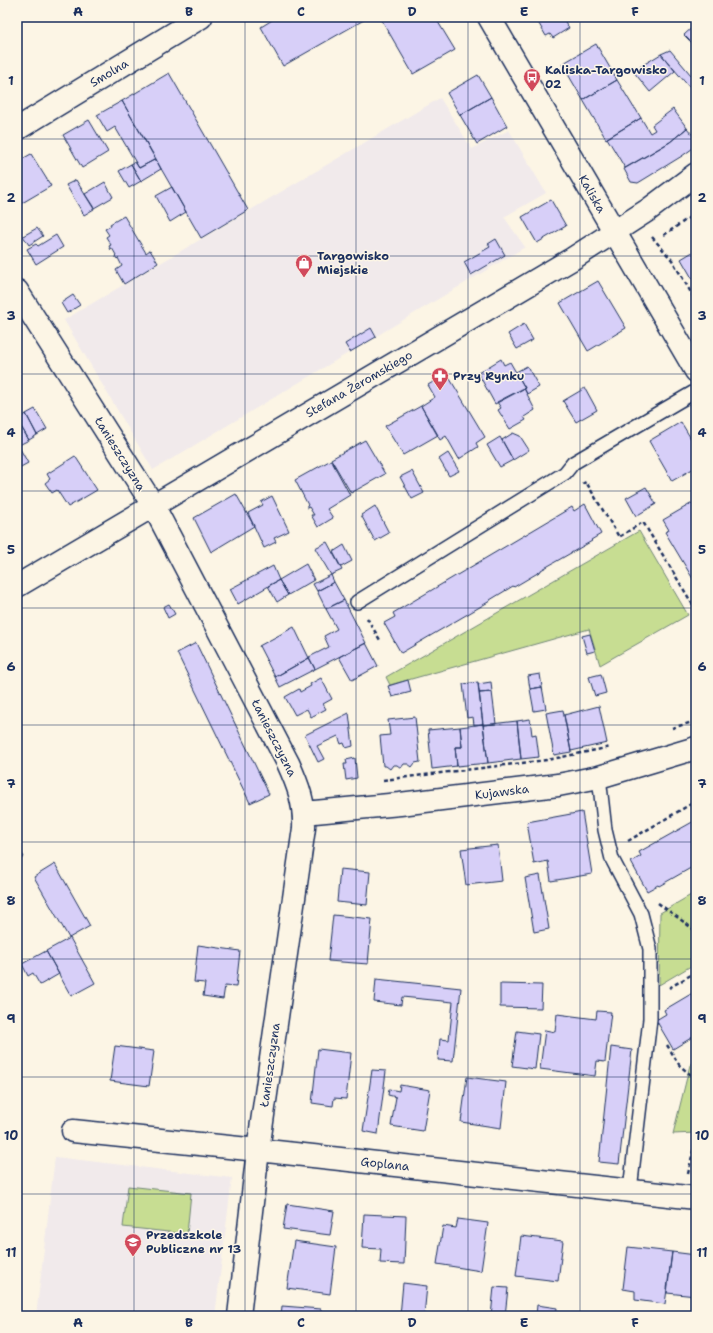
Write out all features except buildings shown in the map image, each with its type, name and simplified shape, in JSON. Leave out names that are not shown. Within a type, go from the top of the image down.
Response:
[{"type":"street","name":"Smolna","points":[[17,129],[201,17]]},
{"type":"street","name":"Kaliska","points":[[489,17],[696,371]]},
{"type":"street","name":"Stefana Żeromskiego","points":[[17,586],[615,232],[648,210],[696,174]]},
{"type":"street","name":"Łanieszczyzna","points":[[17,291],[153,505],[288,763],[296,782],[304,813],[304,828],[258,1150],[239,1316]]},
{"type":"street","name":"Kujawska","points":[[304,813],[400,804],[558,785],[599,778],[696,748]]},
{"type":"street","name":"Goplana","points":[[73,1131],[690,1197]]},
{"type":"lane","points":[[357,602],[565,473],[573,462],[696,391]]},
{"type":"lane","points":[[599,778],[605,830],[612,859],[641,914],[650,949],[650,1019],[630,1190]]},
{"type":"path","points":[[664,235],[696,213]]},
{"type":"path","points":[[579,486],[586,482],[619,537],[643,522],[696,610]]},
{"type":"path","points":[[365,615],[380,640]]},
{"type":"path","points":[[668,730],[696,721]]},
{"type":"path","points":[[383,780],[547,760],[612,746]]},
{"type":"path","points":[[610,851],[696,802]]},
{"type":"path","points":[[628,888],[661,904],[696,930]]},
{"type":"path","points":[[650,1000],[696,972]]},
{"type":"path","points":[[650,1019],[680,1066],[696,1079]]},
{"type":"path","points":[[690,1197],[694,1147],[696,1146]]},
{"type":"shaded area","name":"Targowisko Miejskie","points":[[440,98],[472,149],[509,130],[546,193],[504,217],[525,247],[153,470],[64,320]]},
{"type":"shaded area","name":"Przedszkole Publiczne nr 13","points":[[55,1157],[232,1178],[215,1316],[36,1316]]},
{"type":"green space","points":[[639,531],[688,615],[600,665],[589,629],[390,685],[386,677]]},
{"type":"green space","points":[[696,892],[696,963],[659,985],[660,913]]},
{"type":"green space","points":[[696,1061],[696,1133],[673,1134],[690,1065]]},
{"type":"green space","points":[[128,1186],[191,1193],[187,1234],[123,1227]]},
{"type":"place","name":"Kaliska-Targowisko 02","points":[[532,92]]},
{"type":"place","name":"Targowisko Miejskie","points":[[304,278]]},
{"type":"place","name":"Przy Rynku","points":[[440,391]]},
{"type":"place","name":"Przedszkole Publiczne nr 13","points":[[133,1257]]}]
